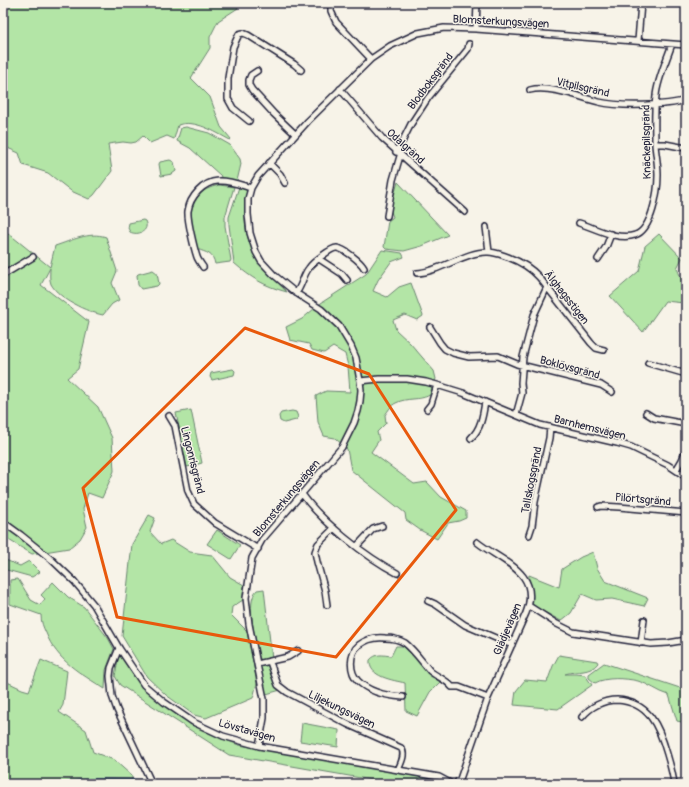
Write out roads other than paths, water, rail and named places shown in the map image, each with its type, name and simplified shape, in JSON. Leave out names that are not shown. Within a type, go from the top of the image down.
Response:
[{"type":"street","points":[[331,3],[331,11],[336,22],[371,59]]},
{"type":"street","points":[[476,29],[477,3]]},
{"type":"street","points":[[638,41],[641,3]]},
{"type":"street","name":"Blomsterkungsvägen","points":[[259,746],[264,718],[264,704],[249,624],[246,598],[252,558],[262,540],[342,447],[354,423],[358,411],[360,401],[360,381],[356,358],[351,346],[339,326],[321,309],[296,293],[274,275],[261,261],[256,252],[250,233],[248,199],[251,188],[258,176],[295,134],[371,59],[390,46],[418,33],[444,28],[476,29],[686,45]]},
{"type":"street","points":[[249,121],[233,108],[228,99],[228,78],[233,47],[239,34],[243,33],[248,35],[301,70]]},
{"type":"street","name":"Blodboksgränd","points":[[396,152],[428,98],[468,49],[469,44]]},
{"type":"street","name":"Knäckepilsgränd","points":[[579,223],[611,234],[622,236],[636,235],[643,230],[647,224],[655,200],[658,177],[655,144],[656,96],[658,85],[672,44]]},
{"type":"street","points":[[257,71],[250,77],[248,82],[249,86],[274,114],[295,134]]},
{"type":"street","name":"Vitpilsgränd","points":[[530,90],[542,88],[601,103],[614,104],[656,104],[674,103],[686,100]]},
{"type":"street","name":"Odalgränd","points":[[340,89],[382,138],[400,156],[465,212]]},
{"type":"street","points":[[655,144],[665,144],[686,148]]},
{"type":"street","points":[[387,216],[393,180],[400,156]]},
{"type":"street","points":[[269,164],[280,174],[285,184]]},
{"type":"street","points":[[202,267],[197,257],[188,212],[195,195],[201,188],[209,183],[217,181],[251,188]]},
{"type":"street","points":[[486,227],[489,252]]},
{"type":"street","points":[[598,259],[606,247],[611,234]]},
{"type":"street","points":[[296,293],[308,269],[329,251],[337,248],[360,262],[364,268]]},
{"type":"street","name":"Älghagsstigen","points":[[417,273],[427,272],[468,256],[489,252],[513,259],[527,266],[539,277],[591,343],[596,348],[604,350]]},
{"type":"street","points":[[3,275],[33,257]]},
{"type":"street","points":[[319,259],[342,274],[347,280]]},
{"type":"street","points":[[516,415],[522,393],[521,365],[534,315],[547,287]]},
{"type":"street","name":"Boklövsgränd","points":[[430,328],[445,349],[453,353],[468,357],[498,356],[521,365],[601,385],[612,392]]},
{"type":"street","points":[[648,363],[686,374]]},
{"type":"street","name":"Barnhemsvägen","points":[[360,381],[402,379],[438,385],[550,427],[611,441],[637,449],[686,477]]},
{"type":"street","points":[[427,409],[431,404],[438,385]]},
{"type":"street","points":[[471,438],[476,434],[479,427],[485,402]]},
{"type":"street","points":[[646,413],[654,418],[686,424]]},
{"type":"street","name":"Lingonrisgränd","points":[[169,416],[175,426],[188,491],[194,504],[215,523],[258,549]]},
{"type":"street","name":"Tallskogsgränd","points":[[529,535],[532,526],[535,502],[550,427]]},
{"type":"street","points":[[676,470],[686,450]]},
{"type":"street","points":[[302,494],[319,514],[334,528],[385,567],[397,573]]},
{"type":"street","name":"Pilörtsgränd","points":[[598,507],[619,507],[686,513]]},
{"type":"street","name":"Lövstavägen","points":[[3,522],[49,557],[74,581],[94,604],[119,648],[144,685],[164,702],[193,722],[223,736],[259,746],[439,777],[452,784]]},
{"type":"street","points":[[357,546],[374,529],[382,526]]},
{"type":"street","points":[[327,605],[325,591],[316,562],[315,552],[318,544],[334,528]]},
{"type":"street","name":"Glädjevägen","points":[[455,784],[460,779],[488,698],[529,606],[530,595],[529,588],[522,574],[515,567],[486,550],[477,542]]},
{"type":"street","points":[[428,601],[435,604],[465,626],[512,645]]},
{"type":"street","points":[[529,606],[572,632],[641,643],[668,643],[686,640]]},
{"type":"street","points":[[641,643],[644,620]]},
{"type":"street","points":[[403,697],[379,694],[366,687],[355,677],[351,664],[356,648],[360,644],[373,638],[396,640],[405,643],[432,672],[448,682],[452,687],[459,687],[488,698]]},
{"type":"street","points":[[119,648],[111,668],[110,676],[112,696],[117,710],[152,784]]},
{"type":"street","points":[[257,664],[288,657],[298,651]]},
{"type":"street","name":"Liljekungsvägen","points":[[270,662],[278,685],[286,692],[347,724],[401,748],[404,754],[398,770]]},
{"type":"street","points":[[582,717],[590,709],[602,702],[613,700],[627,702],[644,709],[655,723],[661,734],[672,771],[674,784]]},
{"type":"waterway","points":[[62,784],[92,779],[146,780]]},
{"type":"waterway","points":[[155,781],[201,784]]}]
